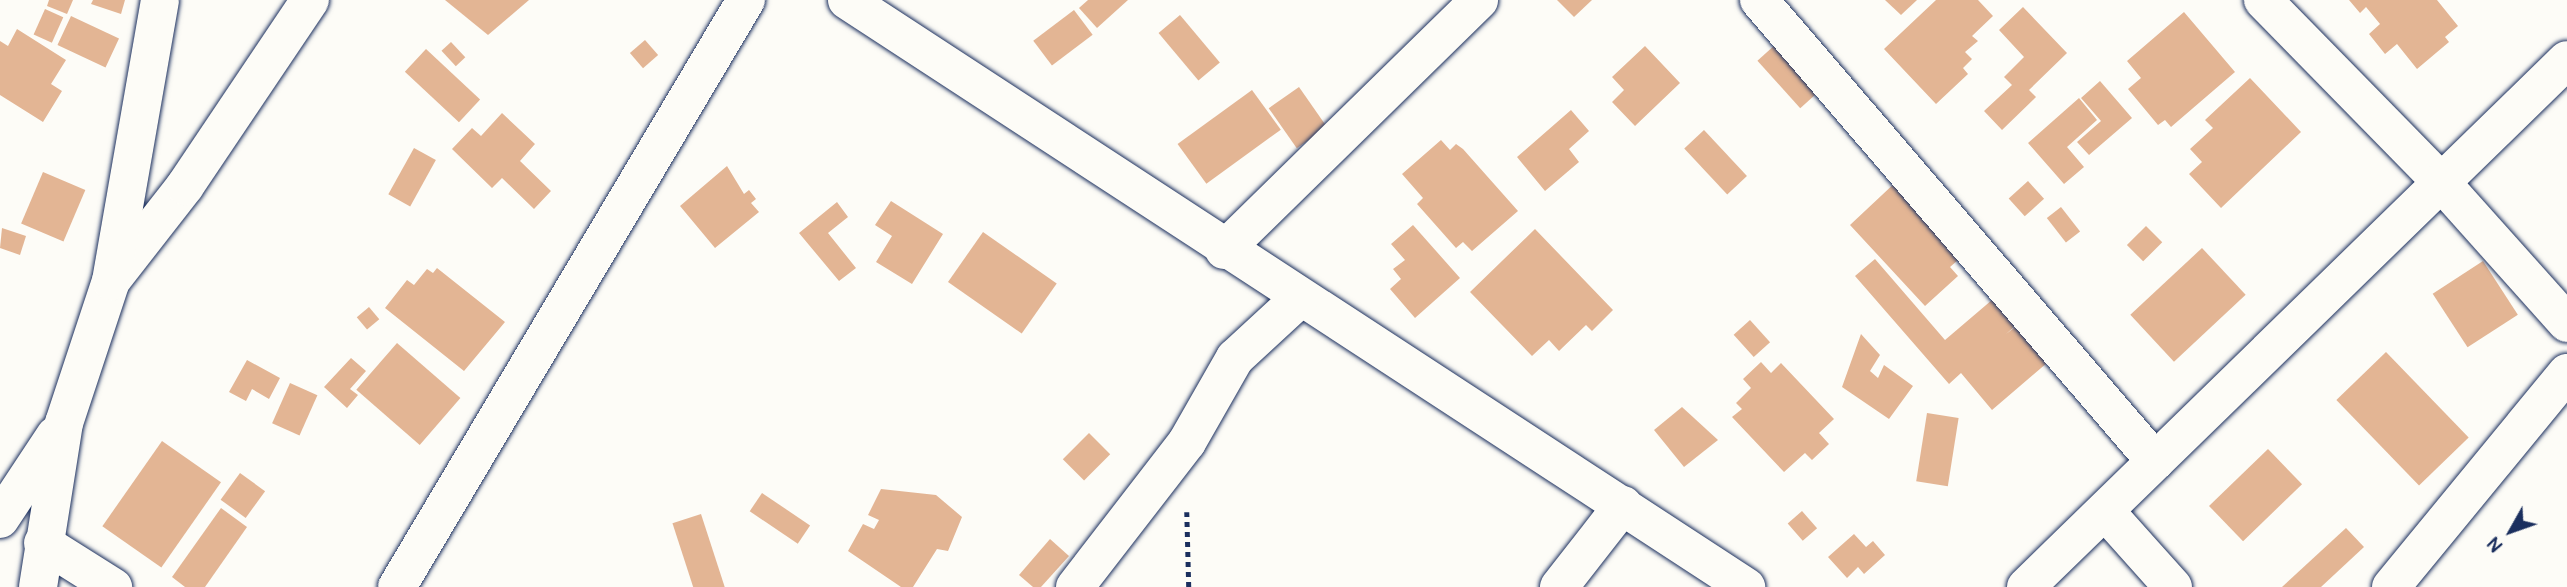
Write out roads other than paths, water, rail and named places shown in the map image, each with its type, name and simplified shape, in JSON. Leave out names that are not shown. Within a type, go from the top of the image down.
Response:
[{"type":"street","points":[[38,587],[64,423],[111,281],[160,0]]},
{"type":"street","points":[[111,281],[185,186],[310,0]]},
{"type":"street","points":[[397,587],[746,0]]},
{"type":"street","points":[[847,0],[1299,299],[1623,505],[1746,587]]},
{"type":"street","points":[[1224,250],[1479,0]]},
{"type":"street","points":[[1759,0],[2155,461]]},
{"type":"street","points":[[2263,0],[2441,182],[2567,323]]},
{"type":"street","points":[[2026,587],[2567,60]]},
{"type":"street","points":[[1075,587],[1187,442],[1235,358],[1299,299]]},
{"type":"street","points":[[2391,587],[2567,373]]},
{"type":"street","points":[[0,519],[64,423]]},
{"type":"street","points":[[1559,587],[1623,505]]},
{"type":"street","points":[[2105,511],[2173,587]]},
{"type":"street","points":[[43,543],[113,587]]}]
